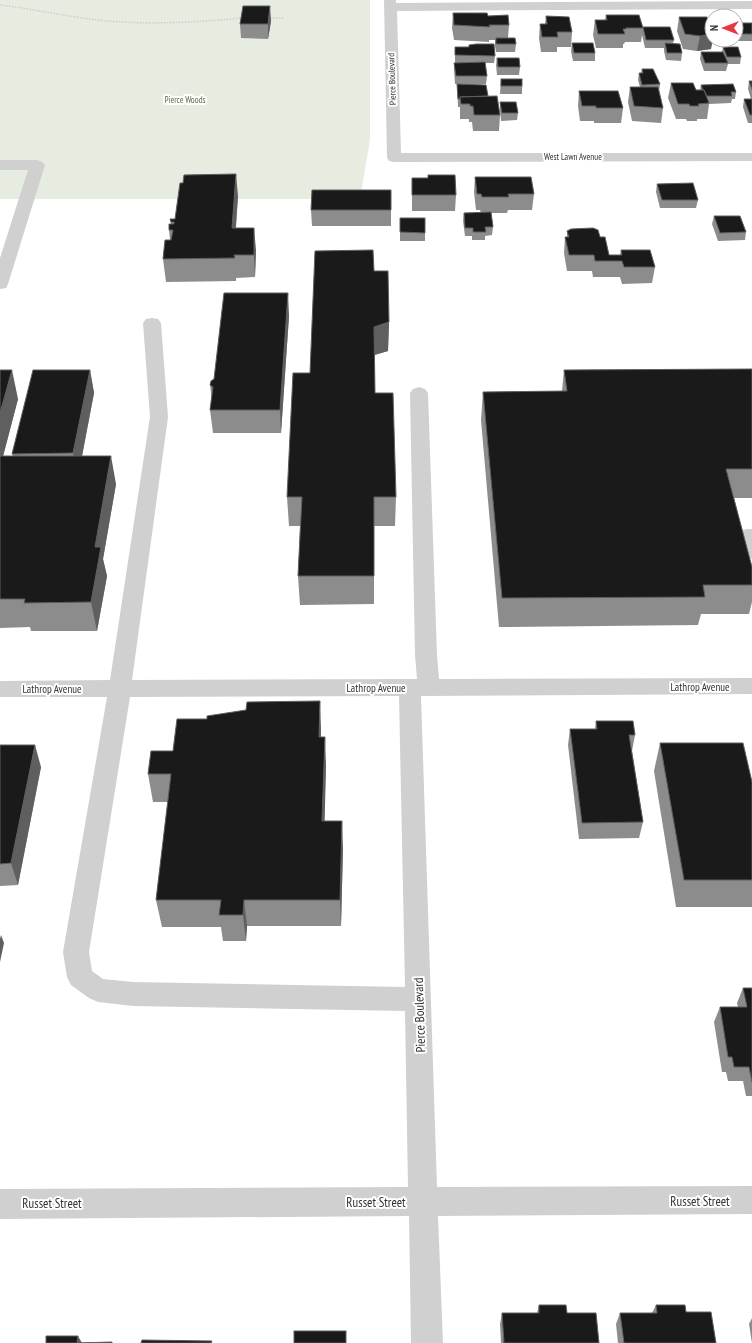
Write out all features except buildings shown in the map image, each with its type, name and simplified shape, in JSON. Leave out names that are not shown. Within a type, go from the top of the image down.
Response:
[{"type":"street","points":[[390,4],[752,5]]},
{"type":"street","name":"Pierce Boulevard","points":[[390,4],[394,158]]},
{"type":"street","name":"West Lawn Avenue","points":[[394,158],[752,157]]},
{"type":"street","points":[[0,165],[37,165],[0,284]]},
{"type":"street","points":[[152,323],[159,418],[119,688],[76,952],[80,976],[98,990],[133,994],[418,999]]},
{"type":"street","name":"Pierce Boulevard","points":[[419,392],[426,655],[419,688],[418,999],[427,1343]]},
{"type":"street","points":[[752,536],[747,536],[752,552]]},
{"type":"street","name":"Lathrop Avenue","points":[[0,689],[752,686]]},
{"type":"street","name":"Russet Street","points":[[0,1204],[752,1200]]},
{"type":"path","points":[[0,5],[91,19],[129,22],[202,21],[243,18]]},
{"type":"path","points":[[264,18],[285,18]]},
{"type":"green space","name":"Pierce Woods","points":[[0,0],[370,0],[370,140],[360,199],[0,199]]}]
